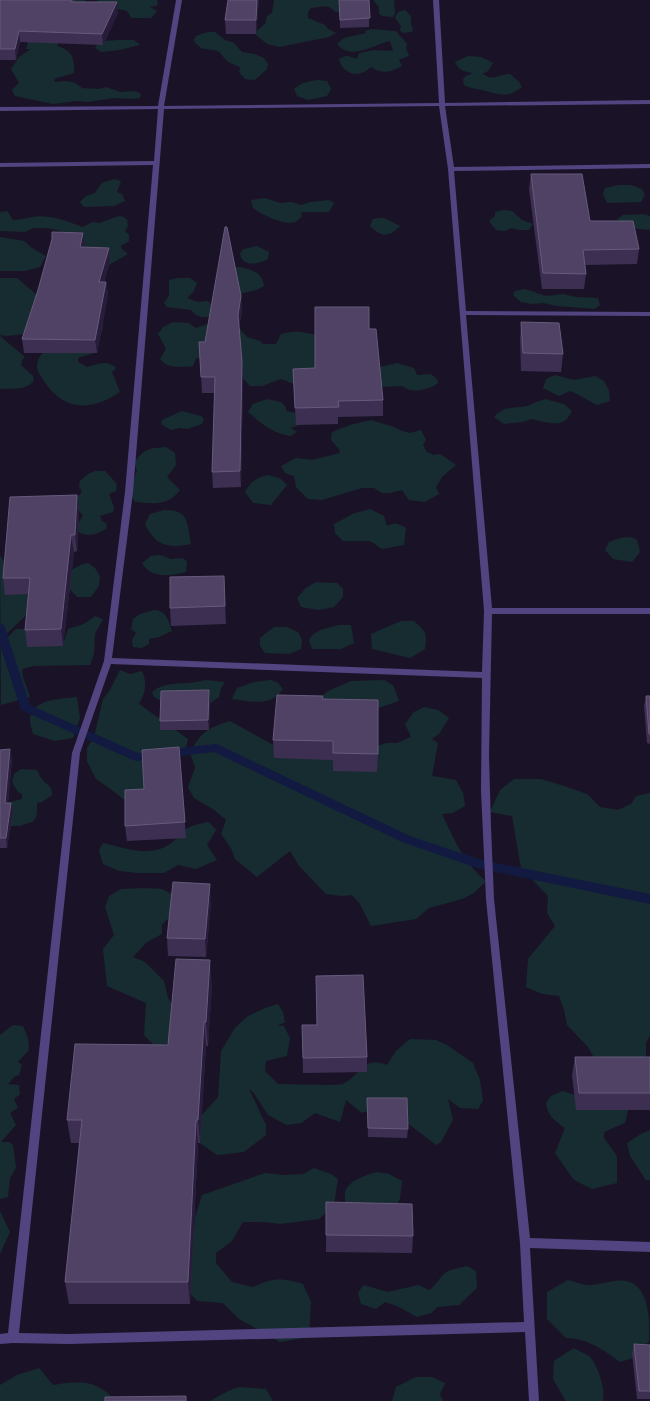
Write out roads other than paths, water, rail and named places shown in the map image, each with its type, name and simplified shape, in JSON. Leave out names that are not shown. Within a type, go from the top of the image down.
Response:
[{"type":"street","points":[[13,1338],[76,753],[108,661],[129,492],[161,107],[179,0]]},
{"type":"street","points":[[436,0],[442,104],[451,169],[488,611],[485,675],[487,849],[490,899],[525,1242],[534,1401]]},
{"type":"street","points":[[0,110],[650,102]]},
{"type":"street","points":[[0,165],[156,163]]},
{"type":"street","points":[[451,169],[650,166]]},
{"type":"street","points":[[463,313],[650,314]]},
{"type":"street","points":[[488,611],[650,611]]},
{"type":"street","points":[[108,661],[485,675]]},
{"type":"street","points":[[525,1242],[650,1247]]},
{"type":"street","points":[[0,1339],[69,1339],[529,1327]]},
{"type":"waterway","points":[[0,628],[25,707],[137,757],[215,748],[406,839],[481,865],[650,899]]}]
